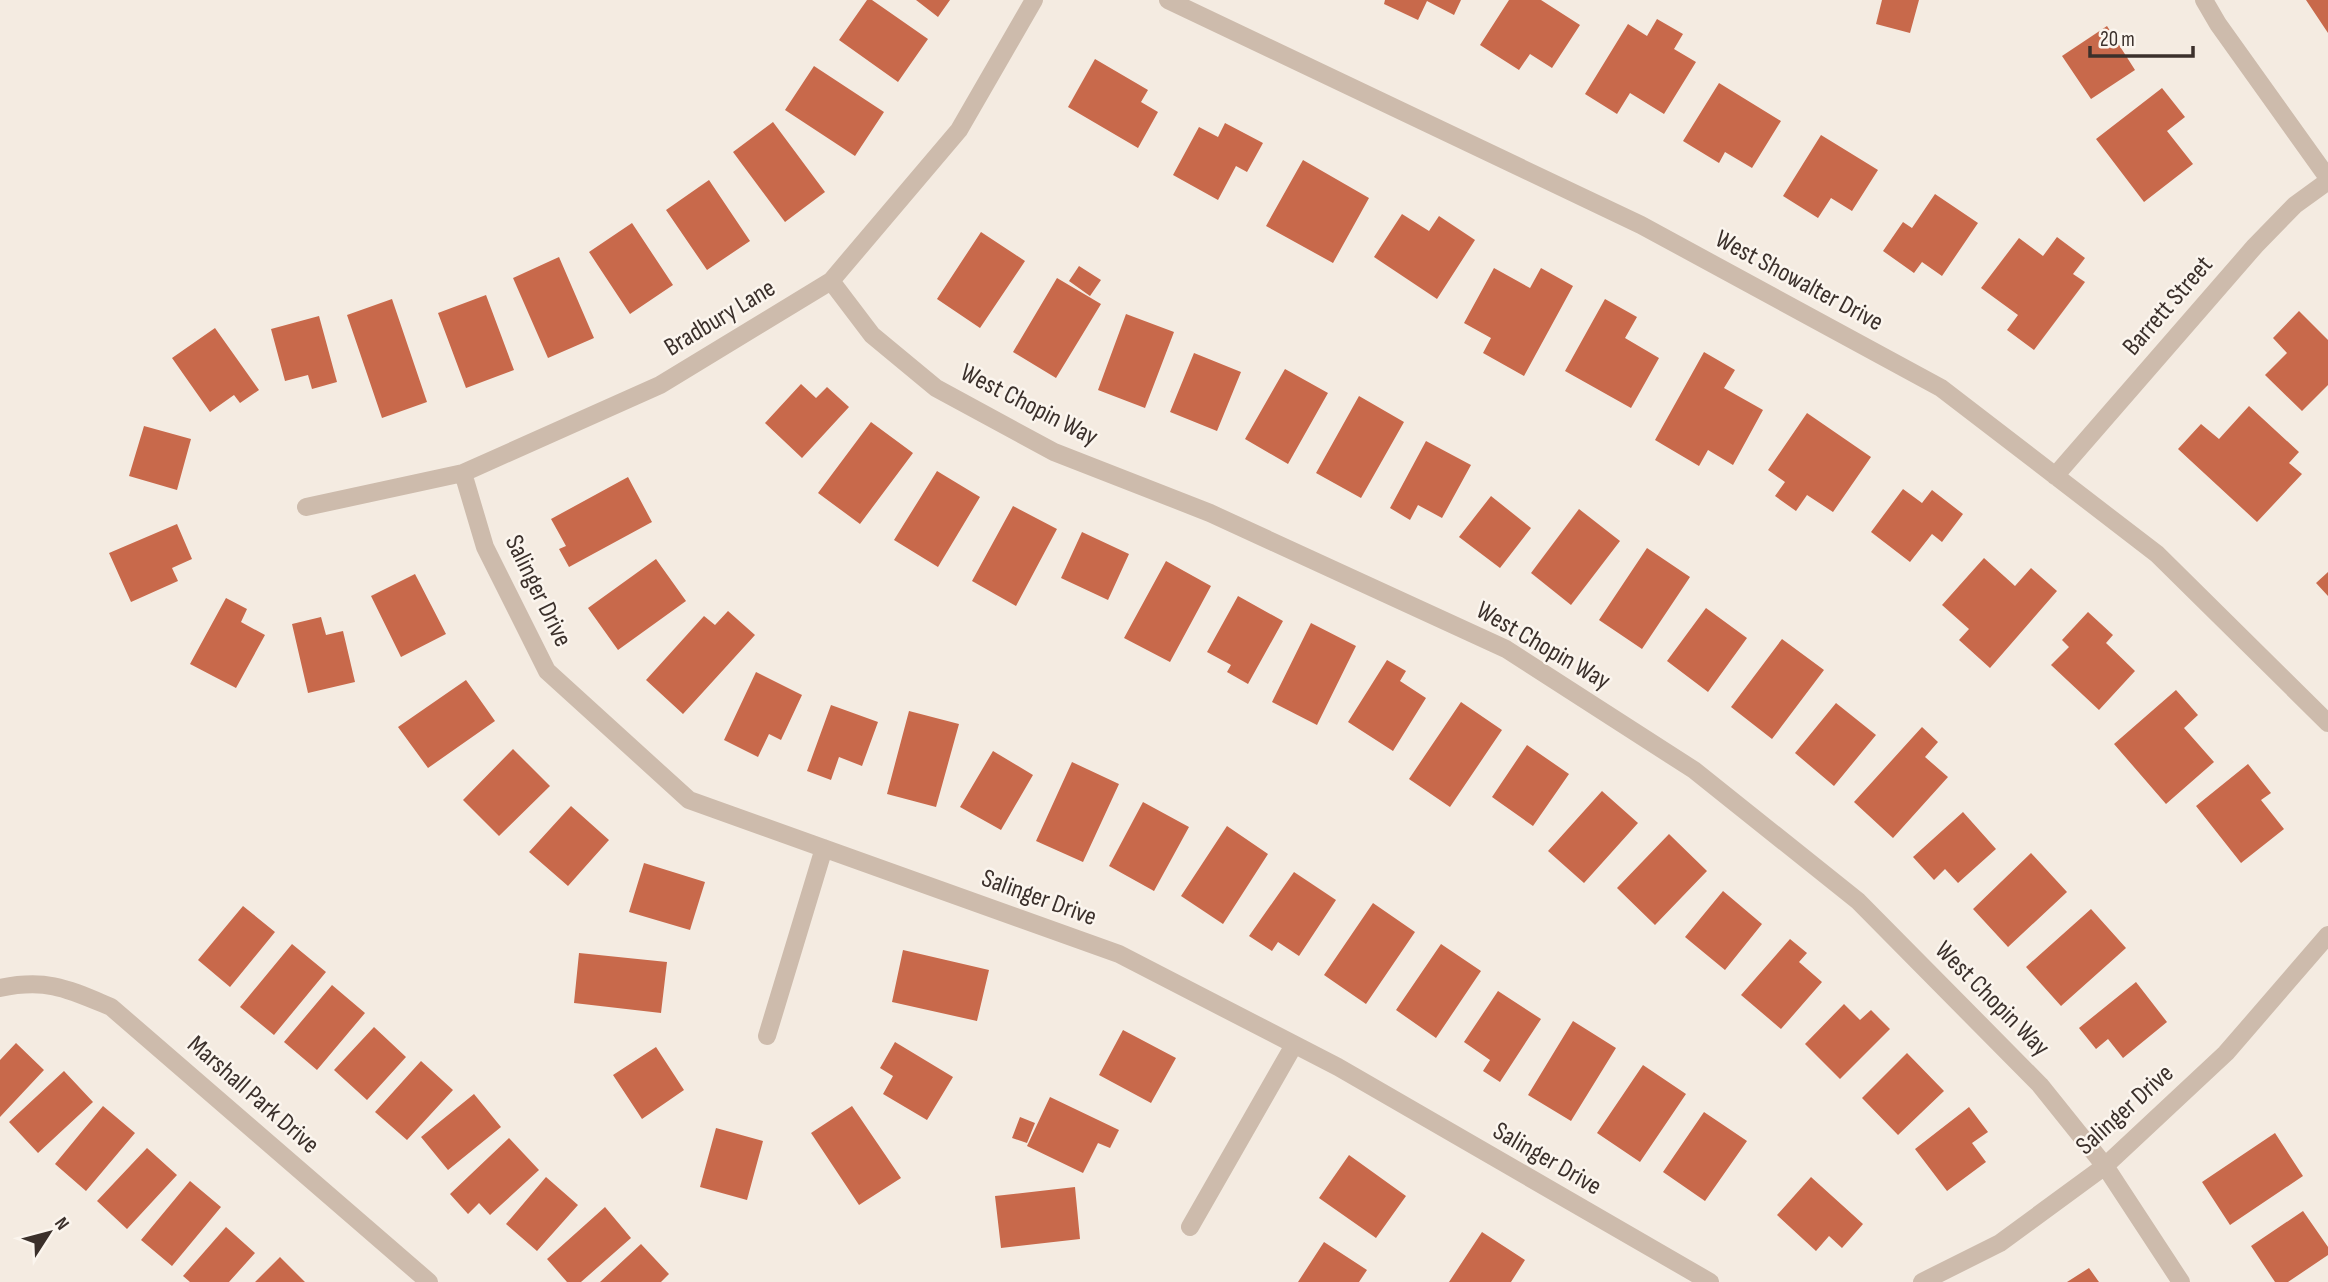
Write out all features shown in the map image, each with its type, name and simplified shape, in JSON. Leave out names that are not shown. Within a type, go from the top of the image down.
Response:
[{"type":"street","name":"Bradbury Lane","points":[[306,507],[463,473],[660,385],[831,281],[959,130],[1034,0]]},
{"type":"street","name":"West Showalter Drive","points":[[1168,0],[1641,225],[1941,388],[2157,554],[2328,723]]},
{"type":"street","points":[[2204,0],[2218,24],[2328,179]]},
{"type":"street","name":"Barrett Street","points":[[2055,476],[2255,246],[2295,205],[2328,179]]},
{"type":"street","name":"West Chopin Way","points":[[831,281],[872,335],[936,388],[1054,452],[1210,513],[1506,649],[1694,770],[1858,901],[2040,1085],[2105,1166],[2181,1282]]},
{"type":"street","name":"Salinger Drive","points":[[463,473],[485,547],[547,671],[689,800],[1119,954],[1338,1068],[1710,1282]]},
{"type":"street","points":[[767,1036],[824,848]]},
{"type":"street","name":"Salinger Drive","points":[[1922,1282],[2000,1242],[2105,1166],[2226,1053],[2328,935]]},
{"type":"street","name":"Marshall Park Drive","points":[[0,988],[26,983],[65,988],[111,1007],[429,1282]]},
{"type":"street","points":[[1190,1227],[1294,1045]]},
{"type":"building","points":[[867,0],[872,0],[928,39],[898,82],[839,40]]},
{"type":"building","points":[[916,0],[950,0],[938,17]]},
{"type":"building","points":[[1385,0],[1461,0],[1454,15],[1427,1],[1418,20],[1384,4]]},
{"type":"building","points":[[1509,0],[1541,0],[1580,25],[1552,68],[1530,54],[1519,70],[1480,45]]},
{"type":"building","points":[[1882,0],[1919,0],[1910,33],[1876,24]]},
{"type":"building","points":[[2306,0],[2328,0],[2328,33]]},
{"type":"building","points":[[1657,19],[1683,34],[1674,49],[1696,62],[1664,114],[1630,93],[1617,114],[1585,94],[1628,24],[1647,36]]},
{"type":"building","points":[[2107,26],[2135,70],[2091,99],[2062,56]]},
{"type":"building","points":[[1095,59],[1148,90],[1141,102],[1158,112],[1138,148],[1068,107]]},
{"type":"building","points":[[814,66],[884,112],[855,156],[785,110]]},
{"type":"building","points":[[1719,83],[1781,121],[1752,168],[1725,152],[1719,163],[1683,141]]},
{"type":"building","points":[[2162,88],[2185,117],[2167,131],[2193,164],[2144,202],[2096,139]]},
{"type":"building","points":[[773,122],[825,192],[785,222],[733,152]]},
{"type":"building","points":[[1225,123],[1263,143],[1247,172],[1236,166],[1218,200],[1173,175],[1199,127],[1218,137]]},
{"type":"building","points":[[1821,135],[1878,170],[1852,211],[1831,198],[1818,218],[1783,196]]},
{"type":"building","points":[[1303,160],[1369,198],[1333,263],[1266,226]]},
{"type":"building","points":[[709,180],[750,241],[707,270],[666,210]]},
{"type":"building","points":[[1935,194],[1978,223],[1942,276],[1922,262],[1914,273],[1883,251],[1903,222],[1912,228]]},
{"type":"building","points":[[1402,214],[1429,231],[1439,216],[1475,240],[1437,299],[1374,257]]},
{"type":"building","points":[[632,223],[673,285],[630,314],[589,252]]},
{"type":"building","points":[[981,232],[1025,261],[980,328],[937,299]]},
{"type":"building","points":[[2057,237],[2085,258],[2073,274],[2085,282],[2034,350],[2007,330],[2018,315],[1981,288],[2019,238],[2043,256]]},
{"type":"building","points":[[559,257],[594,338],[548,358],[513,278]]},
{"type":"building","points":[[1079,266],[1101,280],[1090,296],[1069,281]]},
{"type":"building","points":[[1494,268],[1530,288],[1541,268],[1573,286],[1524,376],[1483,353],[1491,338],[1464,323]]},
{"type":"building","points":[[1057,278],[1101,304],[1056,378],[1013,352]]},
{"type":"building","points":[[486,295],[514,370],[466,388],[438,313]]},
{"type":"building","points":[[392,299],[427,402],[382,418],[347,315]]},
{"type":"building","points":[[1605,299],[1637,317],[1625,338],[1659,358],[1631,408],[1565,371]]},
{"type":"building","points":[[2299,311],[2328,340],[2328,385],[2302,411],[2265,375],[2287,353],[2273,338]]},
{"type":"building","points":[[1126,314],[1174,332],[1145,408],[1098,390]]},
{"type":"building","points":[[319,316],[337,382],[312,389],[308,375],[285,381],[271,329]]},
{"type":"building","points":[[215,328],[259,390],[240,403],[234,395],[210,412],[172,358]]},
{"type":"building","points":[[1704,352],[1735,370],[1724,388],[1763,410],[1733,465],[1708,450],[1699,466],[1655,440]]},
{"type":"building","points":[[1194,353],[1241,372],[1217,431],[1170,412]]},
{"type":"building","points":[[1285,369],[1328,393],[1288,464],[1245,439]]},
{"type":"building","points":[[801,384],[816,398],[827,387],[849,407],[802,458],[765,423]]},
{"type":"building","points":[[1359,396],[1404,422],[1361,498],[1316,473]]},
{"type":"building","points":[[2249,406],[2299,452],[2289,463],[2302,474],[2257,522],[2178,449],[2201,424],[2219,439]]},
{"type":"building","points":[[1807,413],[1871,457],[1833,512],[1807,495],[1796,511],[1775,496],[1785,482],[1768,470]]},
{"type":"building","points":[[871,422],[913,453],[860,524],[818,493]]},
{"type":"building","points":[[144,426],[191,439],[177,490],[129,476]]},
{"type":"building","points":[[1426,441],[1471,465],[1442,518],[1418,505],[1410,520],[1390,508]]},
{"type":"building","points":[[937,471],[980,497],[938,567],[894,540]]},
{"type":"building","points":[[628,477],[652,522],[569,567],[559,549],[566,546],[551,519]]},
{"type":"building","points":[[1903,489],[1922,503],[1932,490],[1963,514],[1942,542],[1932,534],[1910,562],[1871,532]]},
{"type":"building","points":[[1491,496],[1531,528],[1500,568],[1459,537]]},
{"type":"building","points":[[1013,506],[1057,529],[1016,606],[972,581]]},
{"type":"building","points":[[1579,509],[1620,541],[1571,605],[1531,573]]},
{"type":"building","points":[[177,524],[192,559],[172,568],[178,581],[131,602],[109,553]]},
{"type":"building","points":[[1082,532],[1129,554],[1108,600],[1061,578]]},
{"type":"building","points":[[1647,548],[1690,577],[1642,649],[1599,620]]},
{"type":"building","points":[[1984,558],[2015,586],[2031,568],[2057,591],[1990,668],[1959,640],[1969,629],[1942,605]]},
{"type":"building","points":[[656,559],[686,601],[618,650],[588,608]]},
{"type":"building","points":[[1166,561],[1211,586],[1170,662],[1124,638]]},
{"type":"building","points":[[2328,572],[2328,596],[2316,583]]},
{"type":"building","points":[[415,574],[446,634],[401,657],[371,596]]},
{"type":"building","points":[[1238,596],[1283,621],[1248,684],[1227,672],[1231,665],[1207,652]]},
{"type":"building","points":[[226,598],[247,609],[241,622],[265,635],[236,688],[190,664]]},
{"type":"building","points":[[1706,608],[1747,638],[1708,692],[1667,661]]},
{"type":"building","points":[[728,611],[755,635],[683,714],[646,680],[704,616],[715,625]]},
{"type":"building","points":[[2088,612],[2113,635],[2106,643],[2135,671],[2099,710],[2051,665],[2069,647],[2062,640]]},
{"type":"building","points":[[321,617],[326,635],[343,631],[355,682],[308,693],[292,624]]},
{"type":"building","points":[[1311,623],[1356,646],[1317,725],[1272,702]]},
{"type":"building","points":[[1782,639],[1824,670],[1772,739],[1731,707]]},
{"type":"building","points":[[1387,660],[1406,671],[1400,681],[1426,698],[1393,751],[1348,722]]},
{"type":"building","points":[[756,672],[802,695],[781,740],[769,734],[758,757],[724,740]]},
{"type":"building","points":[[466,680],[495,721],[428,768],[398,727]]},
{"type":"building","points":[[2176,690],[2198,715],[2184,728],[2214,762],[2166,804],[2114,744]]},
{"type":"building","points":[[1461,702],[1502,730],[1450,807],[1409,779]]},
{"type":"building","points":[[1836,703],[1876,735],[1834,786],[1795,753]]},
{"type":"building","points":[[831,705],[878,722],[862,766],[839,757],[831,780],[807,771]]},
{"type":"building","points":[[909,711],[959,724],[936,807],[887,794]]},
{"type":"building","points":[[1922,727],[1938,742],[1925,757],[1948,777],[1893,838],[1854,802]]},
{"type":"building","points":[[1527,745],[1569,774],[1533,826],[1492,797]]},
{"type":"building","points":[[513,749],[550,786],[499,836],[463,800]]},
{"type":"building","points":[[993,751],[1033,775],[1001,830],[960,807]]},
{"type":"building","points":[[1072,762],[1119,784],[1083,862],[1036,841]]},
{"type":"building","points":[[2248,764],[2271,793],[2261,800],[2284,829],[2241,863],[2196,806]]},
{"type":"building","points":[[1602,791],[1638,823],[1584,883],[1548,851]]},
{"type":"building","points":[[1143,802],[1189,827],[1154,891],[1109,866]]},
{"type":"building","points":[[571,806],[609,840],[568,886],[529,852]]},
{"type":"building","points":[[1963,812],[1996,849],[1958,883],[1945,869],[1934,880],[1913,857]]},
{"type":"building","points":[[1227,826],[1268,854],[1223,924],[1181,896]]},
{"type":"building","points":[[1669,834],[1707,871],[1655,925],[1617,888]]},
{"type":"building","points":[[2031,853],[2067,892],[2008,947],[1973,909]]},
{"type":"building","points":[[644,863],[705,882],[690,930],[629,912]]},
{"type":"building","points":[[1294,872],[1336,900],[1299,956],[1278,942],[1272,951],[1249,936]]},
{"type":"building","points":[[1723,891],[1762,924],[1725,970],[1685,937]]},
{"type":"building","points":[[1373,903],[1415,932],[1366,1004],[1324,975]]},
{"type":"building","points":[[243,906],[275,932],[230,987],[198,960]]},
{"type":"building","points":[[2091,909],[2126,948],[2061,1006],[2026,967]]},
{"type":"building","points":[[1790,939],[1807,953],[1799,962],[1822,982],[1781,1029],[1741,995]]},
{"type":"building","points":[[292,944],[326,972],[274,1035],[240,1007]]},
{"type":"building","points":[[1441,944],[1481,971],[1436,1038],[1396,1010]]},
{"type":"building","points":[[903,950],[989,970],[977,1021],[892,1002]]},
{"type":"building","points":[[579,953],[667,962],[661,1013],[574,1003]]},
{"type":"building","points":[[2136,982],[2167,1022],[2123,1058],[2108,1039],[2096,1049],[2079,1028]]},
{"type":"building","points":[[332,985],[365,1013],[317,1070],[284,1042]]},
{"type":"building","points":[[1498,991],[1541,1019],[1500,1082],[1483,1071],[1490,1060],[1464,1042]]},
{"type":"building","points":[[1844,1004],[1860,1020],[1871,1010],[1890,1029],[1840,1079],[1805,1044]]},
{"type":"building","points":[[1573,1021],[1616,1048],[1571,1121],[1528,1095]]},
{"type":"building","points":[[374,1027],[406,1057],[367,1100],[334,1070]]},
{"type":"building","points":[[1123,1030],[1176,1058],[1151,1103],[1099,1075]]},
{"type":"building","points":[[895,1042],[953,1077],[927,1120],[883,1094],[893,1076],[880,1068]]},
{"type":"building","points":[[16,1043],[44,1070],[0,1117],[0,1060]]},
{"type":"building","points":[[656,1047],[684,1090],[642,1119],[613,1075]]},
{"type":"building","points":[[1907,1053],[1944,1091],[1898,1135],[1862,1098]]},
{"type":"building","points":[[421,1061],[453,1090],[407,1140],[375,1112]]},
{"type":"building","points":[[1643,1065],[1686,1094],[1640,1162],[1597,1133]]},
{"type":"building","points":[[64,1071],[93,1102],[38,1153],[9,1122]]},
{"type":"building","points":[[474,1094],[501,1127],[448,1170],[421,1137]]},
{"type":"building","points":[[1050,1097],[1119,1130],[1110,1148],[1098,1143],[1083,1173],[1027,1146]]},
{"type":"building","points":[[103,1106],[135,1133],[86,1191],[55,1164]]},
{"type":"building","points":[[852,1106],[901,1178],[859,1205],[811,1133]]},
{"type":"building","points":[[1969,1107],[1988,1132],[1972,1143],[1986,1162],[1947,1191],[1915,1149]]},
{"type":"building","points":[[1704,1112],[1747,1141],[1705,1201],[1663,1172]]},
{"type":"building","points":[[1020,1117],[1035,1123],[1027,1143],[1012,1138]]},
{"type":"building","points":[[716,1128],[763,1141],[747,1200],[700,1187]]},
{"type":"building","points":[[2275,1133],[2303,1176],[2230,1225],[2202,1182]]},
{"type":"building","points":[[509,1138],[539,1170],[490,1215],[479,1203],[468,1214],[450,1194]]},
{"type":"building","points":[[147,1148],[177,1175],[127,1229],[97,1201]]},
{"type":"building","points":[[1349,1155],[1406,1196],[1376,1238],[1319,1198]]},
{"type":"building","points":[[546,1177],[578,1205],[537,1251],[506,1224]]},
{"type":"building","points":[[1811,1177],[1863,1224],[1842,1248],[1829,1236],[1816,1251],[1777,1215]]},
{"type":"building","points":[[190,1181],[221,1207],[172,1266],[141,1240]]},
{"type":"building","points":[[1075,1187],[1080,1239],[1001,1248],[995,1196]]},
{"type":"building","points":[[605,1207],[631,1238],[581,1282],[567,1282],[547,1259]]},
{"type":"building","points":[[2303,1211],[2328,1247],[2328,1255],[2288,1282],[2275,1282],[2251,1246]]},
{"type":"building","points":[[226,1227],[255,1253],[229,1282],[190,1282],[183,1276]]},
{"type":"building","points":[[1482,1232],[1525,1260],[1511,1282],[1449,1282]]},
{"type":"building","points":[[1324,1242],[1367,1270],[1359,1282],[1298,1282]]},
{"type":"building","points":[[641,1244],[669,1274],[661,1282],[600,1282]]},
{"type":"building","points":[[280,1257],[305,1282],[255,1282]]},
{"type":"building","points":[[2089,1268],[2099,1282],[2067,1282]]}]
